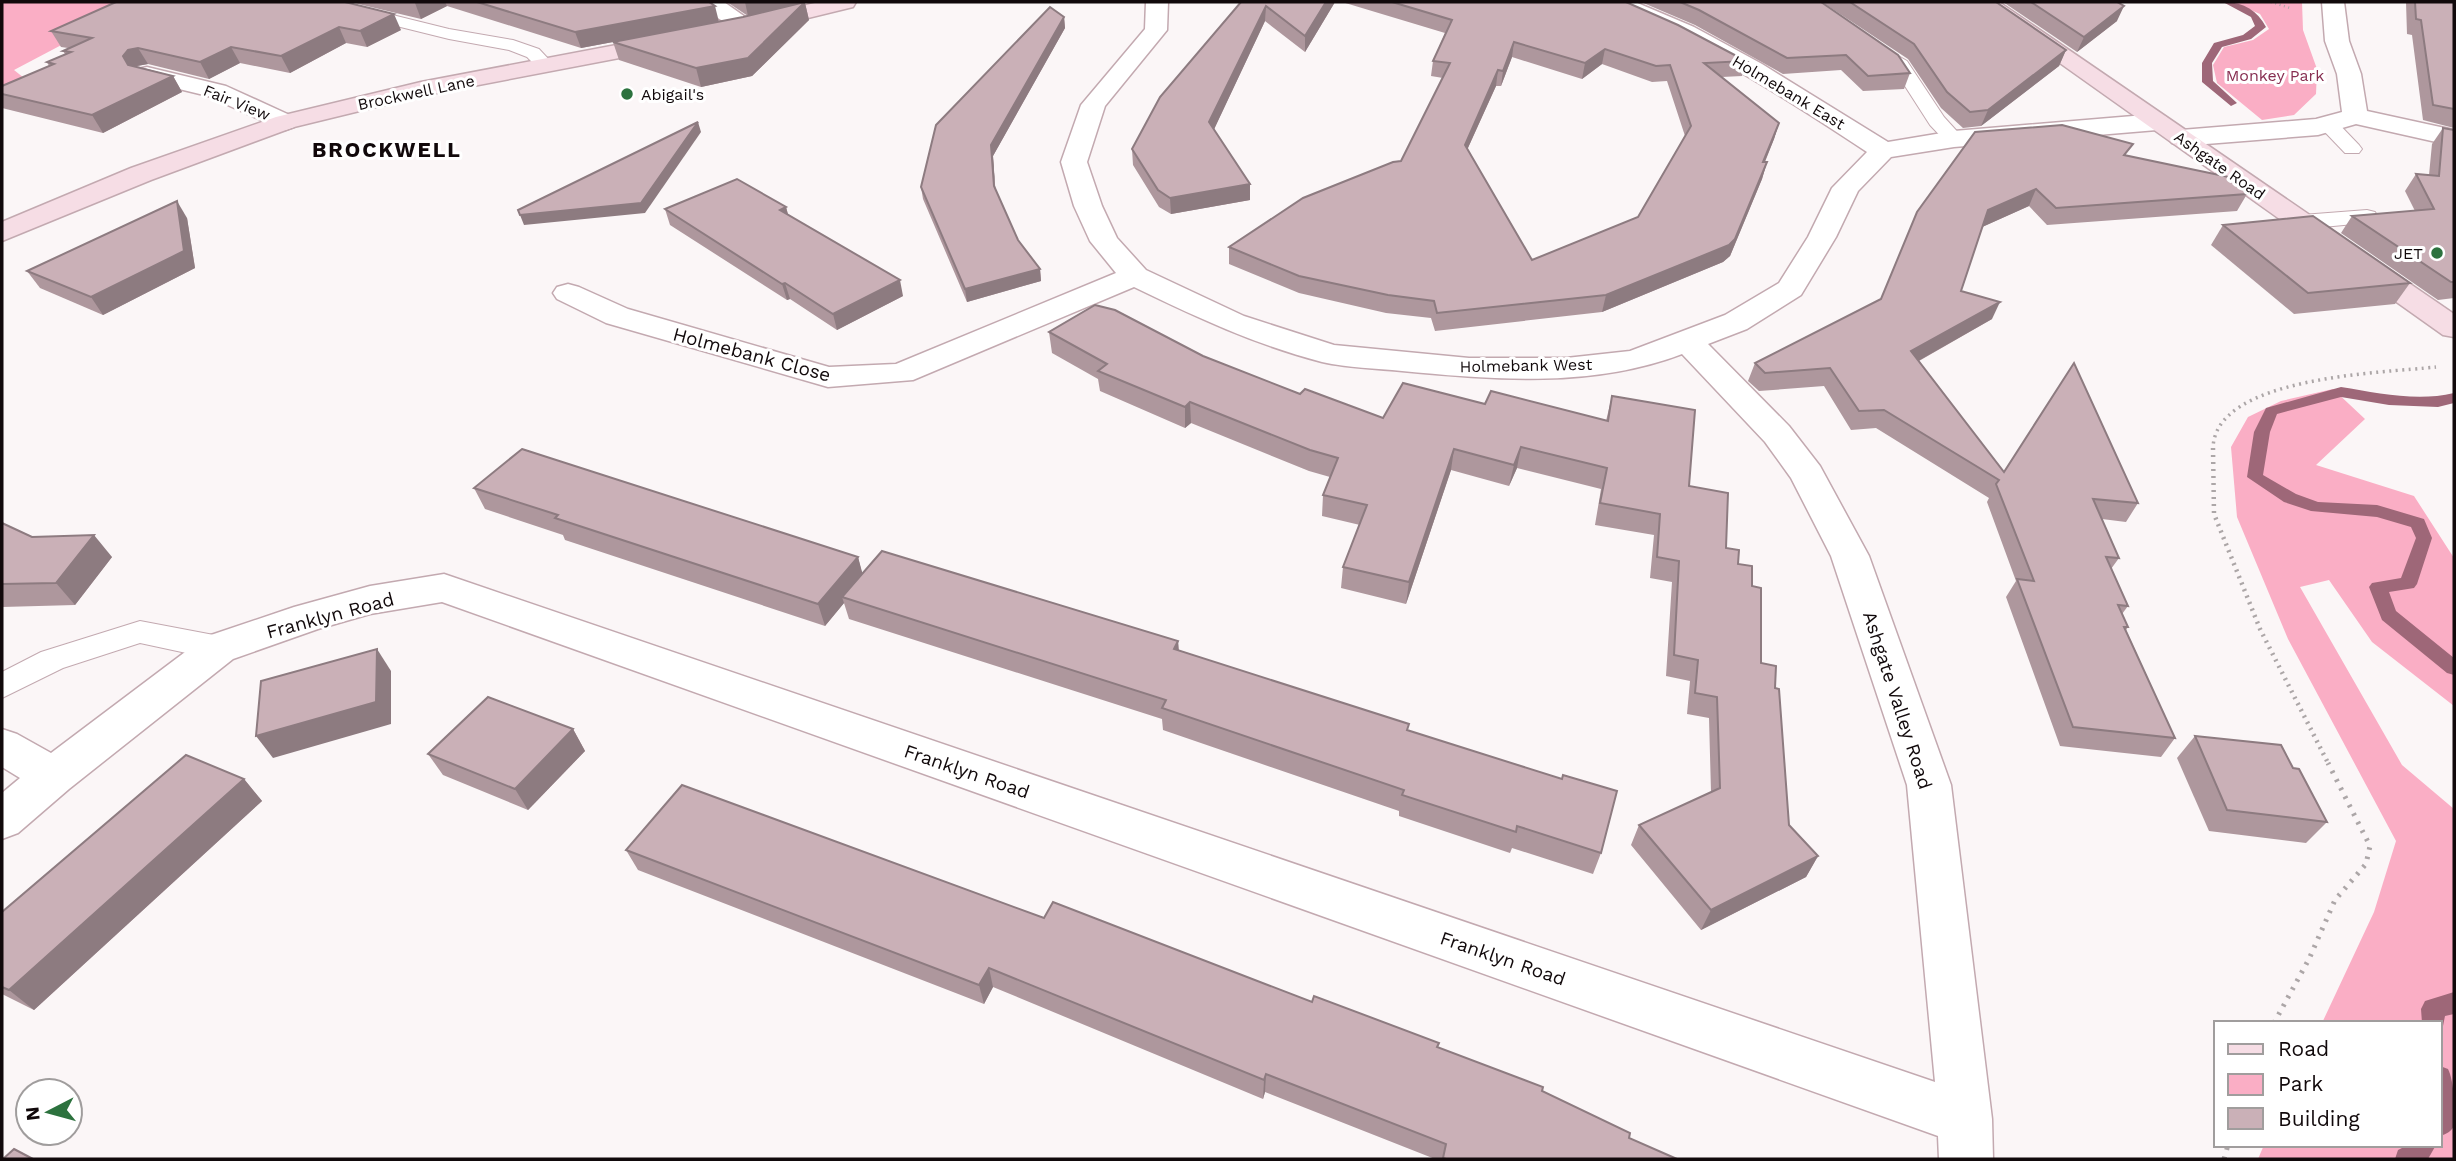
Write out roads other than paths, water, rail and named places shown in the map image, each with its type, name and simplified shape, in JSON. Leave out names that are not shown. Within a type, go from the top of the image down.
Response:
[{"type":"street","points":[[705,2],[723,9],[747,26]]},
{"type":"street","name":"Brockwell Lane","points":[[2,232],[141,174],[285,122],[421,89],[747,26],[845,2]]},
{"type":"street","name":"Holmebank West","points":[[1157,2],[1156,30],[1093,105],[1074,162],[1088,206],[1104,242],[1135,276],[1233,323],[1330,354],[1469,368],[1566,368],[1636,360],[1735,322],[1790,289],[1822,237],[1846,188],[1883,151]]},
{"type":"street","name":"Holmebank East","points":[[1616,2],[1665,21],[1791,90],[1883,151]]},
{"type":"street","name":"Ashgate Road","points":[[1985,2],[2450,322]]},
{"type":"street","points":[[2333,2],[2337,40],[2349,74],[2355,116]]},
{"type":"street","name":"Fair View","points":[[147,74],[217,91],[285,122]]},
{"type":"street","name":"Fair View","points":[[149,102],[188,84]]},
{"type":"street","points":[[2181,138],[2318,127],[2355,116],[2454,138]]},
{"type":"street","points":[[1883,151],[1954,139],[2158,122]]},
{"type":"street","name":"Holmebank Close","points":[[568,293],[617,316],[828,377],[901,373],[1135,276]]},
{"type":"street","name":"Ashgate Valley Road","points":[[1687,341],[1777,434],[1800,464],[1850,556],[1929,785],[1966,1139]]},
{"type":"street","name":"Franklyn Road","points":[[2,820],[54,776],[219,648],[307,617],[370,600],[444,589],[1966,1139]]},
{"type":"street","points":[[2,746],[54,776]]},
{"type":"lane","points":[[285,2],[340,7],[449,34],[513,45],[533,53],[545,65]]},
{"type":"lane","points":[[1859,37],[1901,65],[1937,121],[1954,139]]},
{"type":"lane","points":[[2328,124],[2352,149]]},
{"type":"lane","points":[[2302,222],[2367,217]]},
{"type":"lane","points":[[2,686],[52,660],[140,632],[219,648]]},
{"type":"waterway","points":[[2228,2],[2255,15],[2261,27],[2247,37],[2218,45],[2207,63],[2208,82],[2231,103]]},
{"type":"waterway","points":[[2454,398],[2438,402],[2389,400],[2341,392],[2271,411],[2262,432],[2255,477],[2290,498],[2317,507],[2377,511],[2418,523],[2424,538],[2408,584],[2378,587],[2388,615],[2454,668]]},
{"type":"waterway","points":[[2434,1021],[2433,1009],[2454,1003]]},
{"type":"waterway","points":[[2442,1090],[2446,1116],[2442,1121]]},
{"type":"waterway","points":[[2407,1159],[2415,1156],[2422,1147]]},
{"type":"place","name":"Abigail's","points":[[627,94]]},
{"type":"place","name":"JET","points":[[2437,253]]},
{"type":"district","name":"BROCKWELL","points":[[387,150]]},
{"type":"park label","name":"Monkey Park","points":[[2275,75]]}]
